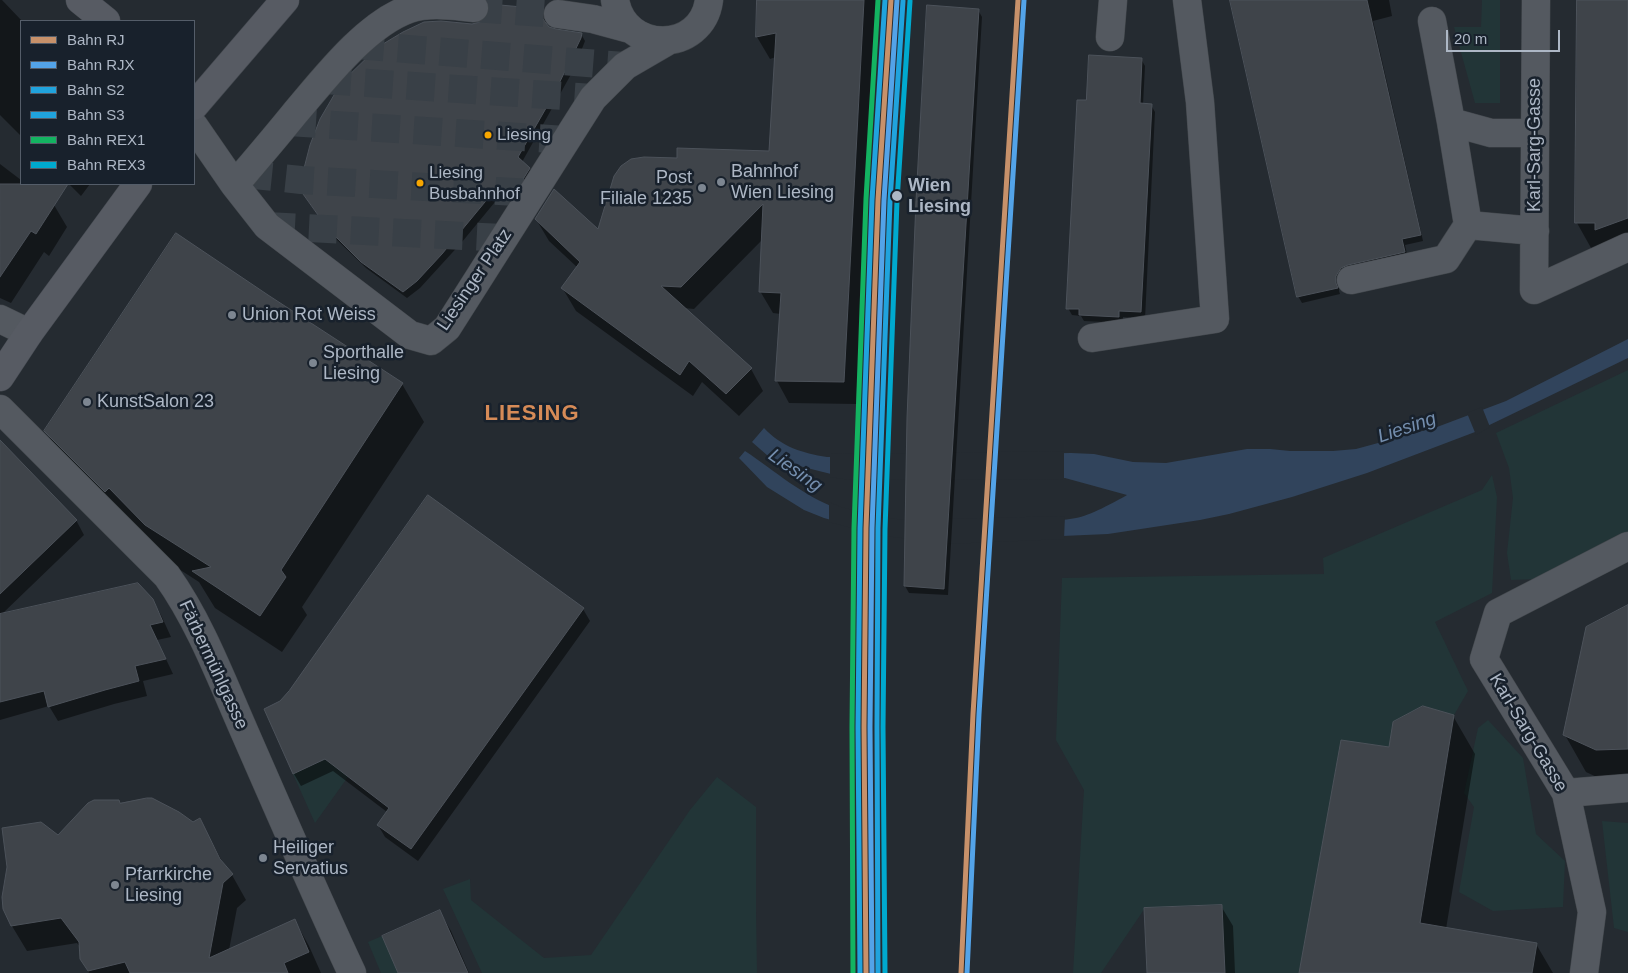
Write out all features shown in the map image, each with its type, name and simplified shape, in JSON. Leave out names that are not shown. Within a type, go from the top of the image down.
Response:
[{"type":"main road","points":[[80,0],[105,20]]},
{"type":"main road","points":[[195,105],[285,0]]},
{"type":"main road","points":[[0,377],[29,333],[137,185]]},
{"type":"street","points":[[615,0],[616,8],[630,29]]},
{"type":"street","name":"Liesinger Platz","points":[[195,127],[234,184],[268,226],[410,335],[431,341],[447,328],[593,98],[624,66],[663,44],[686,35],[694,29],[706,14],[709,0]]},
{"type":"street","points":[[1110,37],[1113,0]]},
{"type":"street","points":[[1092,338],[1215,320],[1200,102],[1187,0]]},
{"type":"street","name":"Karl-Sarg-Gasse","points":[[1536,0],[1534,290],[1628,247]]},
{"type":"street","points":[[234,184],[330,73],[356,45],[386,20],[409,9],[427,5],[474,8]]},
{"type":"street","points":[[558,14],[593,18],[630,29],[648,39],[663,44]]},
{"type":"street","points":[[1351,280],[1446,259],[1468,225],[1432,21]]},
{"type":"street","points":[[1451,122],[1491,133],[1536,133]]},
{"type":"street","points":[[1468,225],[1535,231]]},
{"type":"street","points":[[0,319],[29,333]]},
{"type":"street","name":"Färbermühlgasse","points":[[0,408],[167,576],[184,599],[225,686],[321,907],[352,973]]},
{"type":"street","name":"Karl-Sarg-Gasse","points":[[1584,973],[1592,912],[1566,793],[1484,659],[1498,613],[1628,546]]},
{"type":"street","points":[[1566,793],[1628,788]]},
{"type":"shaded area","points":[[1482,0],[1500,0],[1500,103],[1475,103],[1454,27],[1481,27]]},
{"type":"shaded area","points":[[1628,370],[1628,532],[1537,579],[1511,580],[1507,553],[1513,498],[1509,468],[1496,433]]},
{"type":"shaded area","points":[[1492,475],[1497,497],[1492,593],[1435,622],[1468,691],[1454,715],[1423,706],[1393,722],[1389,747],[1341,740],[1299,973],[1225,973],[1222,905],[1145,908],[1101,973],[1073,973],[1084,790],[1056,740],[1062,578],[1324,574],[1323,558],[1482,490]]},
{"type":"shaded area","points":[[508,553],[315,823],[293,774],[316,764],[329,753]]},
{"type":"shaded area","points":[[1488,720],[1523,758],[1536,834],[1565,861],[1563,907],[1493,911],[1459,892],[1474,807],[1464,793],[1478,728]]},
{"type":"shaded area","points":[[717,777],[756,807],[757,973],[482,973],[443,889],[470,879],[471,900],[544,958],[591,955],[690,810]]},
{"type":"shaded area","points":[[1602,821],[1628,823],[1628,932],[1614,928]]},
{"type":"shaded area","points":[[382,936],[398,973],[381,973],[368,942]]},
{"type":"water","points":[[1628,339],[1628,358],[1475,432],[1367,473],[1292,497],[1229,514],[1108,534],[948,541],[878,533],[824,518],[804,510],[767,487],[739,458],[745,451],[812,497],[838,509],[874,518],[912,521],[1066,520],[1088,515],[1127,495],[1065,478],[843,477],[787,463],[768,456],[752,442],[764,428],[778,440],[793,448],[827,457],[1071,453],[1094,454],[1133,462],[1166,463],[1247,449],[1333,451],[1356,449],[1437,427],[1506,401]]},
{"type":"pier","points":[[1482,407],[1490,427],[1476,435],[1467,413]]},
{"type":"pier","points":[[1064,451],[1064,480],[843,479],[830,477],[830,454]]},
{"type":"pier","points":[[829,502],[881,517],[905,520],[1065,516],[1064,539],[948,544],[878,535],[829,522]]},
{"type":"building","points":[[757,0],[864,0],[844,382],[775,381],[781,293],[759,292],[763,204],[681,287],[661,286],[752,368],[726,394],[689,361],[680,375],[561,288],[580,262],[535,219],[554,189],[598,229],[614,176],[621,166],[631,159],[644,157],[677,158],[677,148],[769,151],[776,33],[756,37]]},
{"type":"building","points":[[1230,0],[1367,0],[1421,235],[1402,239],[1405,252],[1341,268],[1336,276],[1338,288],[1297,297]]},
{"type":"building","points":[[1577,0],[1628,0],[1628,218],[1595,230],[1595,223],[1575,223]]},
{"type":"building","points":[[500,5],[543,10],[543,19],[549,27],[582,33],[581,38],[553,96],[518,157],[530,168],[512,197],[499,185],[442,254],[417,281],[403,292],[361,262],[328,229],[303,194],[301,180],[310,145],[320,119],[343,81],[378,47],[424,22],[441,21],[472,24],[480,22],[487,17],[489,6]]},
{"type":"building","points":[[927,5],[979,9],[944,589],[904,586],[907,418],[916,201]]},
{"type":"building","points":[[1089,55],[1142,58],[1140,103],[1152,104],[1141,312],[1119,311],[1119,317],[1079,315],[1079,309],[1066,309],[1077,100],[1086,100]]},
{"type":"building","points":[[0,184],[67,185],[36,234],[31,231],[0,277]]},
{"type":"building","points":[[176,233],[403,383],[281,570],[286,577],[260,616],[192,571],[211,567],[145,525],[109,488],[105,492],[44,431]]},
{"type":"building","points":[[0,440],[77,520],[0,594]]},
{"type":"building","points":[[428,495],[584,608],[411,849],[377,825],[389,808],[325,759],[293,774],[264,709],[280,701],[289,691]]},
{"type":"building","points":[[138,583],[153,599],[163,622],[150,625],[166,659],[135,666],[139,681],[48,707],[44,691],[0,702],[0,614]]},
{"type":"building","points":[[1628,605],[1628,749],[1596,750],[1563,735],[1586,627]]},
{"type":"building","points":[[1423,706],[1454,715],[1420,923],[1537,943],[1532,973],[1299,973],[1341,740],[1389,747],[1393,722]]},
{"type":"building","name":"Pfarrkirche Liesing","points":[[152,798],[179,812],[193,822],[200,818],[220,859],[233,874],[223,883],[209,958],[295,919],[309,952],[284,963],[288,973],[130,973],[125,962],[88,971],[80,959],[79,942],[61,918],[11,926],[3,909],[2,897],[7,867],[2,828],[41,822],[58,835],[88,803],[94,800],[119,800],[120,803]]},
{"type":"building","points":[[1222,905],[1225,973],[1147,973],[1144,908]]},
{"type":"building","points":[[440,910],[468,973],[398,973],[382,936]]},
{"type":"tunnel","points":[[474,8],[558,14]]},
{"type":"tunnel","points":[[356,45],[625,66]]},
{"type":"tunnel","points":[[323,80],[593,98]]},
{"type":"tunnel","points":[[288,122],[566,140]]},
{"type":"tunnel","points":[[244,174],[301,180],[533,193]]},
{"type":"tunnel","points":[[267,226],[504,238]]},
{"type":"rail line","name":"REX1","points":[[853,973],[852,727],[854,528],[866,199],[878,0]]},
{"type":"rail line","name":"S2","points":[[860,973],[858,727],[860,528],[872,200],[885,0]]},
{"type":"rail line","name":"RJ","points":[[866,973],[864,727],[866,528],[878,200],[891,0]]},
{"type":"rail line","name":"RJX","points":[[872,973],[870,727],[872,528],[884,200],[897,0]]},
{"type":"rail line","name":"RJ","points":[[961,973],[973,714],[1018,0]]},
{"type":"rail line","name":"RJX","points":[[967,973],[979,714],[1024,0]]},
{"type":"rail line","name":"S3","points":[[878,973],[878,528],[890,201],[903,1]]},
{"type":"rail line","name":"REX3","points":[[885,973],[883,727],[885,529],[897,201],[910,1]]},
{"type":"place","name":"Liesing","points":[[488,135]]},
{"type":"place","name":"Bahnhof Wien Liesing","points":[[721,182]]},
{"type":"place","name":"Liesing Busbahnhof","points":[[420,183]]},
{"type":"place","name":"Post Filiale 1235","points":[[702,188]]},
{"type":"place","name":"Wien Liesing","points":[[897,196]]},
{"type":"place","name":"Union Rot Weiss","points":[[232,315]]},
{"type":"place","name":"Sporthalle Liesing","points":[[313,363]]},
{"type":"place","name":"KunstSalon 23","points":[[87,402]]},
{"type":"place","name":"Heiliger Servatius","points":[[263,858]]},
{"type":"place","name":"Pfarrkirche Liesing","points":[[115,885]]},
{"type":"district","name":"LIESING","points":[[532,414]]}]
